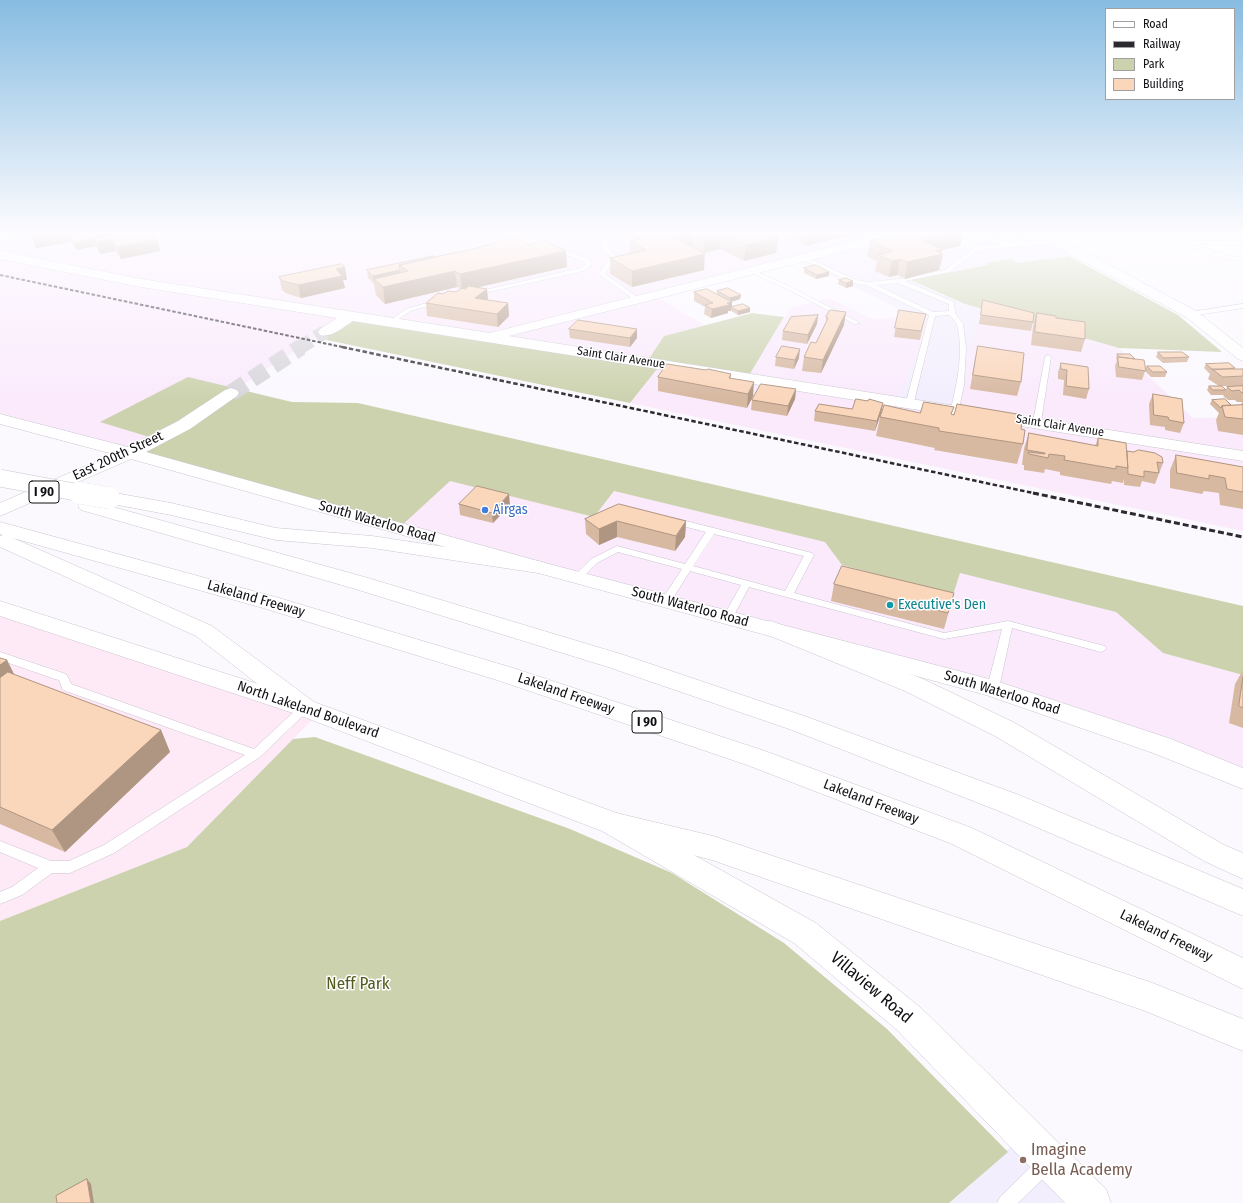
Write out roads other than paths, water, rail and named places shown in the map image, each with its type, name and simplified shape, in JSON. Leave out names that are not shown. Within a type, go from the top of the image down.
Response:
[{"type":"main road","name":"Saint Clair Avenue","points":[[174,288],[487,338],[910,402],[1243,456]]},
{"type":"main road","points":[[487,338],[684,288]]},
{"type":"main road","points":[[1143,288],[1191,314],[1243,356]]},
{"type":"main road","points":[[325,332],[350,316]]},
{"type":"main road","name":"East 200th Street","points":[[0,510],[130,453],[184,425],[231,393]]},
{"type":"main road","name":"South Waterloo Road","points":[[0,419],[130,453],[538,567],[993,688],[1162,746],[1243,779]]},
{"type":"main road","name":"I 90","points":[[0,478],[99,502],[205,540],[360,583],[616,661],[800,724],[1009,803],[1243,904]]},
{"type":"main road","points":[[99,502],[171,509],[276,534],[372,542],[538,567]]},
{"type":"main road","points":[[8,537],[204,631],[305,708]]},
{"type":"main road","name":"Lakeland Freeway","points":[[8,537],[271,603],[490,669],[756,758],[962,836],[1243,974]]},
{"type":"main road","name":"North Lakeland Boulevard","points":[[3,611],[305,708],[612,823]]},
{"type":"main road","points":[[771,628],[914,685],[1004,729],[1214,853],[1243,867]]},
{"type":"main road","points":[[612,823],[713,848],[1150,997],[1243,1035]]},
{"type":"main road","name":"Villaview Road","points":[[612,823],[805,933],[909,1019],[1092,1203]]},
{"type":"lane","points":[[465,296],[499,288]]},
{"type":"lane","points":[[622,288],[638,300]]},
{"type":"lane","points":[[789,288],[857,323]]},
{"type":"lane","points":[[878,288],[932,314],[952,313]]},
{"type":"lane","points":[[916,288],[952,303],[952,313],[960,324],[963,348],[956,410]]},
{"type":"lane","points":[[391,322],[408,310],[443,300]]},
{"type":"lane","points":[[1191,314],[1243,306]]},
{"type":"lane","points":[[910,402],[932,314]]},
{"type":"lane","points":[[1037,422],[1048,357]]},
{"type":"lane","points":[[668,519],[809,555],[788,595]]},
{"type":"lane","points":[[666,601],[712,530]]},
{"type":"lane","points":[[578,577],[594,561],[617,549],[944,636],[1008,624],[1101,648]]},
{"type":"lane","points":[[728,617],[746,584]]},
{"type":"lane","points":[[993,688],[1008,624]]},
{"type":"lane","points":[[0,656],[59,676],[63,678],[67,687],[256,754]]},
{"type":"lane","points":[[0,846],[50,867],[70,867],[109,849],[256,754],[305,708]]},
{"type":"lane","points":[[0,898],[17,891],[50,867]]},
{"type":"lane","points":[[1006,1203],[1050,1161]]},
{"type":"tunnel","points":[[299,348],[325,332]]},
{"type":"tunnel","points":[[231,393],[301,347]]},
{"type":"railway","points":[[62,288],[347,348]]},
{"type":"railway","points":[[342,347],[1038,494]]},
{"type":"railway","points":[[1033,493],[1243,537]]},
{"type":"place","name":"Airgas","points":[[485,510]]},
{"type":"place","name":"Executive's Den","points":[[890,605]]},
{"type":"place","name":"Imagine Bella Academy","points":[[1023,1160]]},
{"type":"park label","name":"Neff Park","points":[[358,984]]}]
